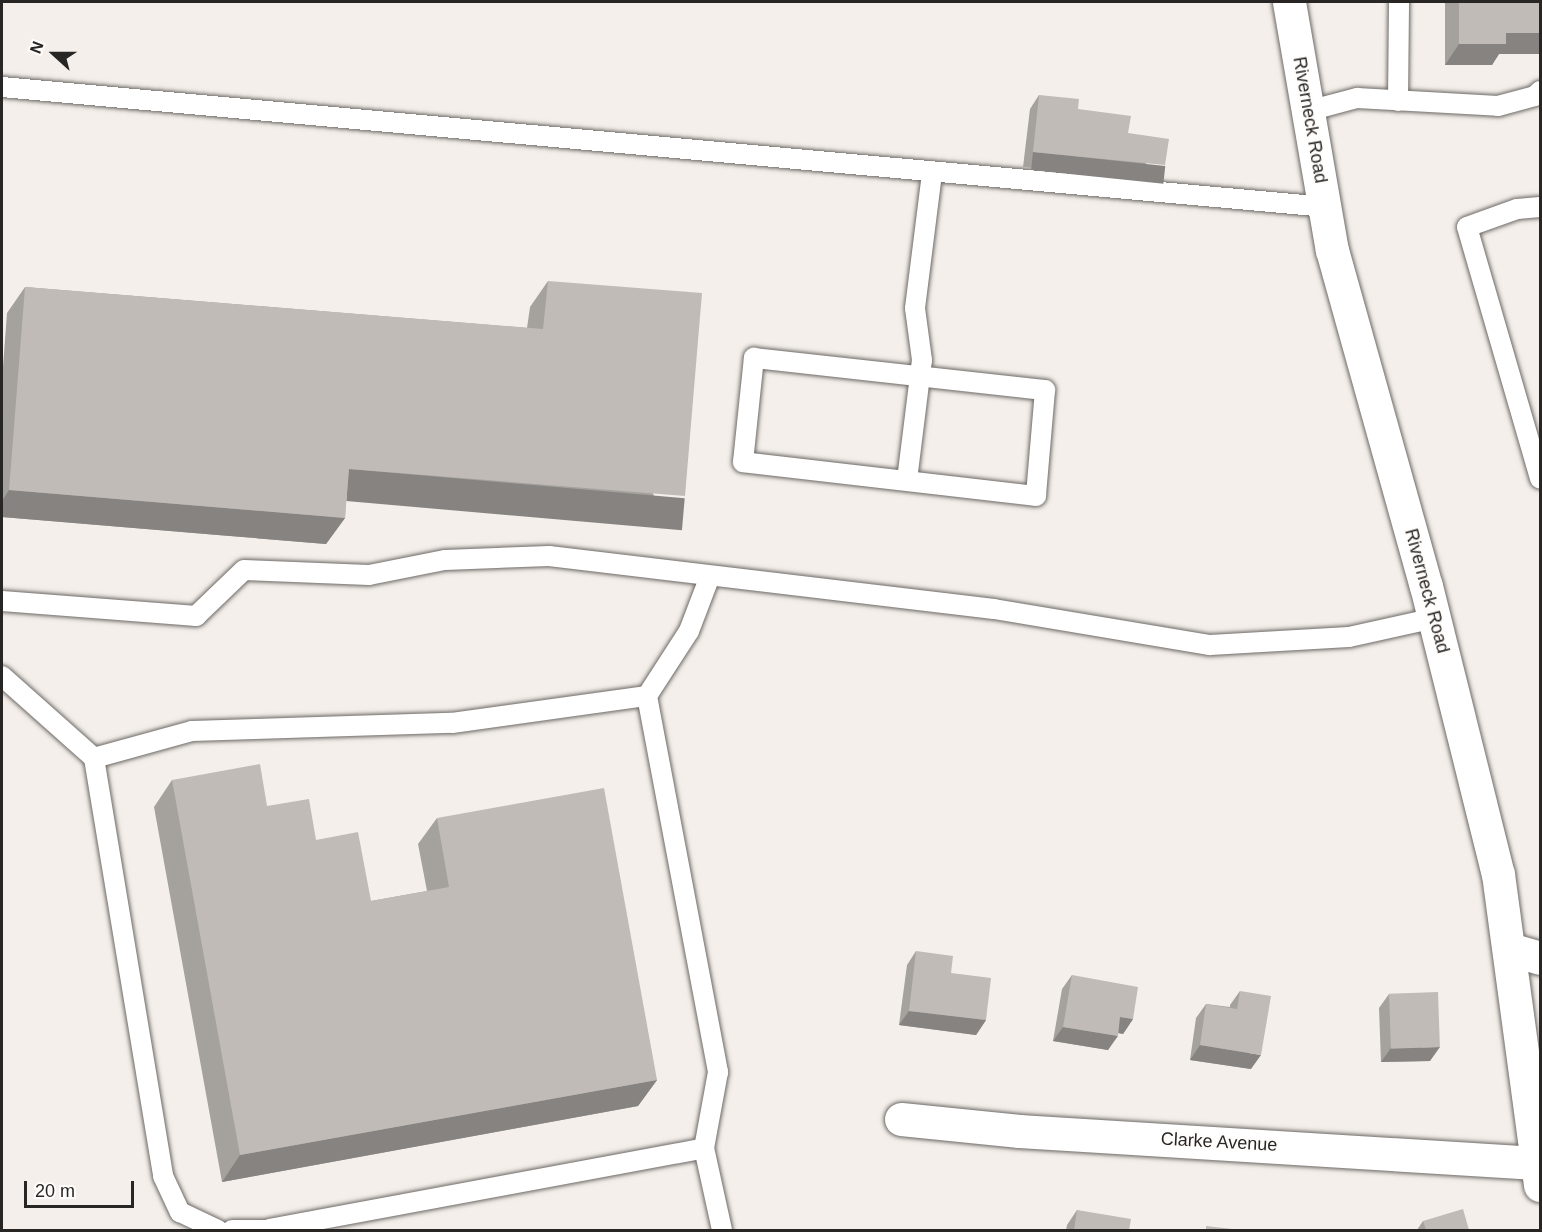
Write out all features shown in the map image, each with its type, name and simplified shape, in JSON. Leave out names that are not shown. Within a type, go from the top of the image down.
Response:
[{"type":"main road","name":"Riverneck Road","points":[[1289,2],[1332,250],[1435,618],[1498,874],[1538,1174]]},
{"type":"main road","points":[[1509,950],[1540,958]]},
{"type":"main road","name":"Clarke Avenue","points":[[901,1119],[1019,1131],[1538,1174]]},
{"type":"lane","points":[[1398,101],[1399,2]]},
{"type":"lane","points":[[2,87],[1325,207]]},
{"type":"lane","points":[[1308,111],[1358,98],[1498,106],[1536,96],[1540,90]]},
{"type":"lane","points":[[908,480],[921,374],[915,308],[932,173]]},
{"type":"lane","points":[[1540,207],[1517,208],[1467,227],[1540,479]]},
{"type":"lane","points":[[754,358],[921,374],[1045,390],[1036,496],[743,462],[754,358]]},
{"type":"lane","points":[[2,601],[196,616],[244,570],[369,575],[445,560],[549,556],[994,609],[1210,645],[1349,637],[1435,618]]},
{"type":"lane","points":[[710,576],[689,631],[647,696],[718,1072],[704,1148],[722,1230]]},
{"type":"lane","points":[[2,676],[94,758],[163,1176],[180,1212],[218,1230]]},
{"type":"lane","points":[[94,758],[192,731],[452,723],[647,696]]},
{"type":"lane","points":[[232,1230],[269,1230],[704,1148]]},
{"type":"building","points":[[1459,2],[1540,2],[1540,33],[1506,33],[1506,44],[1459,44]]},
{"type":"building","points":[[1039,95],[1079,99],[1078,109],[1131,116],[1128,133],[1169,139],[1165,165],[1033,152]]},
{"type":"building","points":[[548,281],[702,293],[685,496],[349,469],[345,518],[9,490],[25,287],[543,329]]},
{"type":"building","points":[[260,764],[267,806],[309,799],[316,840],[358,832],[371,901],[449,887],[437,818],[604,788],[657,1080],[240,1155],[172,780]]},
{"type":"building","points":[[916,951],[953,956],[951,973],[991,978],[986,1020],[909,1011]]},
{"type":"building","points":[[1072,975],[1138,987],[1133,1019],[1120,1017],[1118,1036],[1063,1027]]},
{"type":"building","points":[[1240,991],[1271,996],[1261,1055],[1200,1045],[1206,1004],[1237,1009]]},
{"type":"building","points":[[1438,992],[1440,1047],[1391,1049],[1389,994]]},
{"type":"building","points":[[1463,1209],[1469,1230],[1426,1230],[1423,1221]]},
{"type":"building","points":[[1077,1210],[1131,1219],[1129,1230],[1074,1230]]},
{"type":"building","points":[[1206,1226],[1241,1230],[1206,1230]]}]
